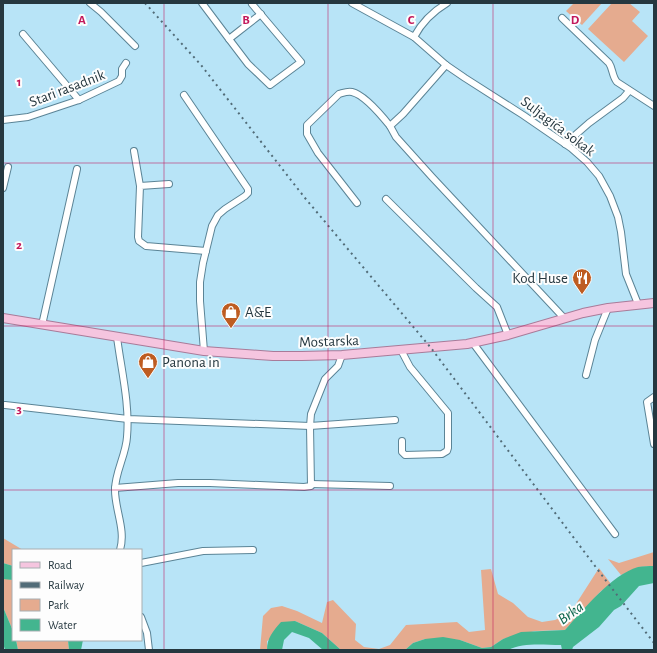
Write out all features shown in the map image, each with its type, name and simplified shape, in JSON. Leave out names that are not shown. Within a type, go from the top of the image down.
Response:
[{"type":"main road","name":"Mostarska","points":[[3,318],[204,351],[273,356],[342,356],[473,343],[564,318],[608,308],[654,303]]},
{"type":"street","points":[[90,3],[135,46]]},
{"type":"street","points":[[202,3],[248,64],[270,85],[301,62],[252,4]]},
{"type":"street","name":"Suljagića sokak","points":[[352,3],[373,16],[414,37],[446,65],[565,144],[587,162],[599,176],[608,191],[618,217],[626,274],[638,304]]},
{"type":"street","points":[[414,37],[427,17],[446,3]]},
{"type":"street","points":[[229,39],[261,14]]},
{"type":"street","points":[[562,18],[609,63],[612,67],[614,78],[617,82],[654,106]]},
{"type":"street","points":[[24,34],[79,100]]},
{"type":"street","name":"Stari rasadnik","points":[[3,120],[28,117],[79,100],[119,81],[122,76],[122,69],[126,63]]},
{"type":"street","points":[[390,126],[403,114],[446,65]]},
{"type":"street","points":[[565,144],[589,123],[623,98],[629,91]]},
{"type":"street","points":[[357,203],[318,153],[307,134],[307,125],[339,94],[344,92],[351,92],[359,95],[384,118],[396,137],[564,318]]},
{"type":"street","points":[[184,95],[248,189],[248,193],[245,196],[225,209],[215,220],[206,251],[200,288],[200,307],[204,351]]},
{"type":"street","points":[[134,151],[140,186],[138,236],[142,244],[206,251]]},
{"type":"street","points":[[3,188],[8,167]]},
{"type":"street","points":[[42,325],[77,168]]},
{"type":"street","points":[[140,186],[169,184]]},
{"type":"street","points":[[386,199],[497,307],[508,334]]},
{"type":"street","points":[[586,375],[595,340],[608,308]]},
{"type":"street","points":[[117,337],[128,419],[126,446],[115,488],[122,538],[120,549]]},
{"type":"street","points":[[473,343],[615,534]]},
{"type":"street","points":[[401,350],[410,367],[448,413],[449,419],[448,448],[447,451],[442,454],[405,455],[402,452],[402,441]]},
{"type":"street","points":[[311,484],[311,414],[325,379],[338,366],[342,356]]},
{"type":"street","points":[[654,397],[647,402],[654,444]]},
{"type":"street","points":[[4,405],[128,419],[310,426],[395,420]]},
{"type":"street","points":[[115,488],[178,483],[304,487],[311,486],[311,484],[390,486]]},
{"type":"street","points":[[142,563],[203,551],[253,550]]},
{"type":"street","points":[[142,620],[147,633],[149,650]]},
{"type":"green space","points":[[574,3],[602,3],[582,25],[566,11]]},
{"type":"green space","points":[[612,3],[629,3],[640,12],[632,21],[648,36],[624,62],[588,29]]},
{"type":"green space","points":[[3,538],[21,549],[12,549],[12,566],[3,563]]},
{"type":"green space","points":[[654,552],[654,566],[639,567],[621,575],[608,559],[619,563]]},
{"type":"green space","points":[[599,568],[611,584],[601,591],[565,630],[535,631],[503,639],[491,647],[482,648],[460,640],[425,639],[413,643],[405,650],[341,650],[322,633],[295,621],[267,641],[267,650],[260,650],[263,616],[271,608],[282,606],[297,611],[322,623],[327,602],[333,600],[356,624],[355,640],[364,647],[379,649],[390,645],[406,625],[457,622],[469,632],[485,630],[481,570],[491,569],[498,594],[513,603],[528,617],[542,622],[555,620],[563,616],[574,607]]},
{"type":"green space","points":[[3,579],[12,580],[12,629],[3,607]]},
{"type":"green space","points":[[16,641],[68,641],[69,650],[18,650]]},
{"type":"water","points":[[3,563],[12,566],[12,580],[3,579]]},
{"type":"water","points":[[654,566],[654,583],[639,586],[621,606],[614,610],[599,627],[573,647],[572,650],[562,650],[561,645],[541,644],[514,647],[508,650],[405,650],[413,643],[425,639],[443,637],[460,640],[482,648],[491,647],[503,639],[521,632],[565,630],[598,594],[618,577],[638,567]]},
{"type":"water","points":[[3,607],[12,629],[12,641],[16,641],[18,650],[5,650],[3,643]]},
{"type":"water","points":[[295,621],[322,633],[341,650],[323,650],[309,638],[292,632],[284,640],[282,650],[267,650],[268,642],[275,628],[281,622]]},
{"type":"water","points":[[68,641],[83,641],[81,650],[69,650]]},
{"type":"railway","points":[[145,3],[201,65],[305,198],[431,348],[654,643]]},
{"type":"place","name":"Kod Huse","points":[[582,295]]},
{"type":"place","name":"A&E","points":[[231,329]]},
{"type":"place","name":"Panona in","points":[[148,379]]},
{"type":"water label","name":"Brka","points":[[570,612]]}]
